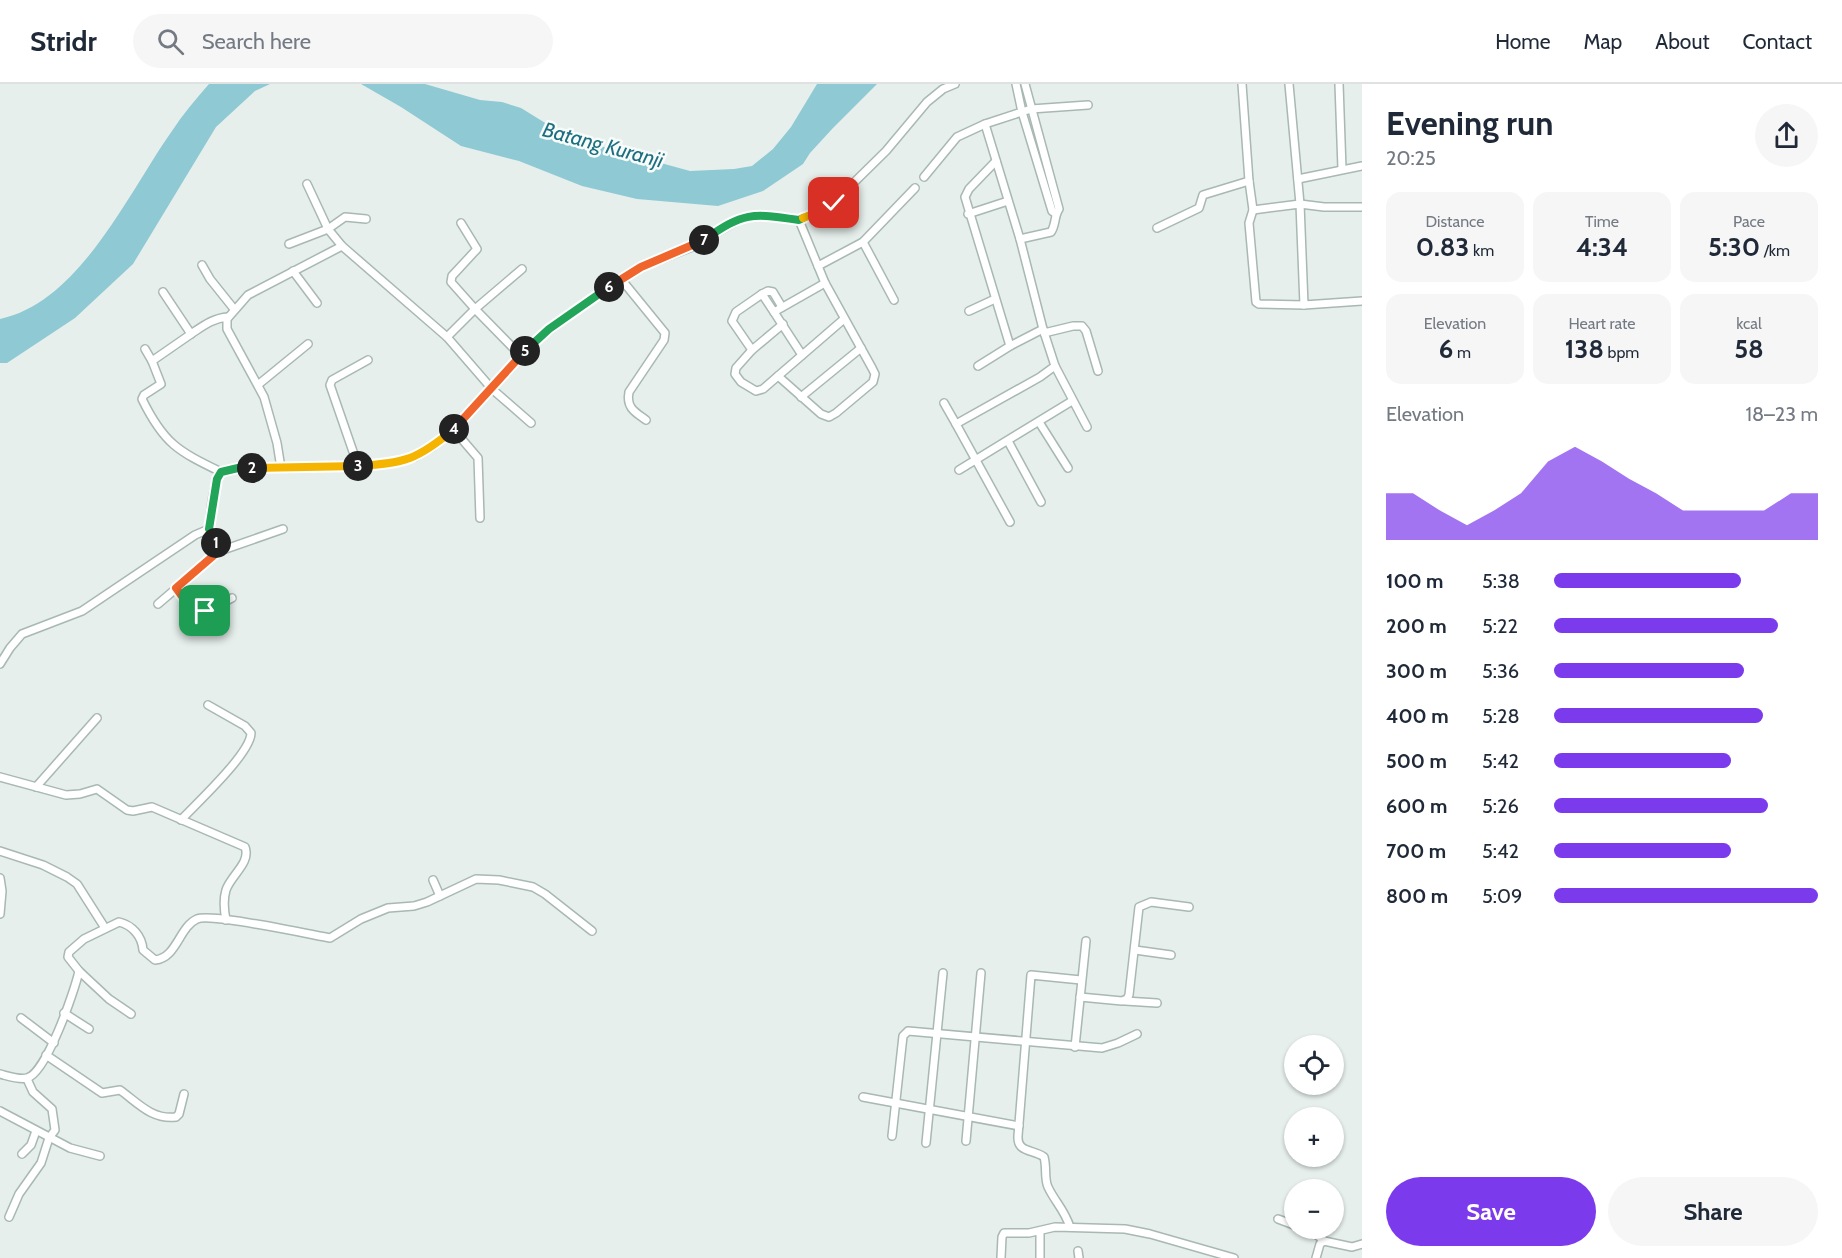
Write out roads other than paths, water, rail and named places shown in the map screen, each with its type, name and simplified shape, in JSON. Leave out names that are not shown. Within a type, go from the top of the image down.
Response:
[{"type":"street","points":[[145,349],[161,384],[144,395],[142,399],[154,423],[183,453],[221,472],[238,468],[358,466],[409,460],[432,447],[454,430],[521,356],[549,329],[621,279],[641,267],[702,242],[742,218],[764,215],[799,220],[828,208],[886,151],[927,102],[943,89],[955,84]]},
{"type":"street","points":[[1016,84],[1022,112],[1059,207],[1055,213],[1051,232],[1020,239]]},
{"type":"street","points":[[1025,84],[1043,163]]},
{"type":"street","points":[[1242,84],[1253,210],[1249,223],[1256,302],[1259,304],[1304,305],[1362,301]]},
{"type":"street","points":[[1289,84],[1300,204],[1304,305]]},
{"type":"street","points":[[1339,84],[1342,169]]},
{"type":"street","points":[[924,177],[957,137],[985,124],[1031,109],[1088,105]]},
{"type":"street","points":[[985,124],[1020,239],[1043,331],[1055,366],[1087,427]]},
{"type":"street","points":[[996,161],[965,194],[965,201],[1010,346]]},
{"type":"street","points":[[1298,180],[1362,166]]},
{"type":"street","points":[[1157,228],[1199,207],[1203,195],[1249,181]]},
{"type":"street","points":[[307,184],[328,229],[342,246],[447,337],[492,389],[531,423]]},
{"type":"street","points":[[818,266],[863,242],[915,188]]},
{"type":"street","points":[[968,214],[1008,201]]},
{"type":"street","points":[[1253,210],[1300,204],[1324,207],[1362,207]]},
{"type":"street","points":[[289,244],[328,229],[345,218],[352,216],[366,219]]},
{"type":"street","points":[[778,376],[825,417],[836,413],[873,382],[874,378],[874,372],[825,283],[799,220]]},
{"type":"street","points":[[461,224],[477,249],[452,276],[451,282],[521,356]]},
{"type":"street","points":[[863,242],[894,300]]},
{"type":"street","points":[[281,468],[277,443],[264,397],[259,384],[227,329],[228,317],[248,295],[342,246]]},
{"type":"street","points":[[202,265],[234,309]]},
{"type":"street","points":[[447,337],[475,309],[522,269]]},
{"type":"street","points":[[293,271],[317,303]]},
{"type":"street","points":[[621,279],[665,333],[664,340],[629,392],[627,402],[629,406],[646,420]]},
{"type":"street","points":[[774,312],[825,283]]},
{"type":"street","points":[[752,350],[734,325],[732,319],[736,312],[768,291],[773,292],[782,307]]},
{"type":"street","points":[[163,292],[191,334]]},
{"type":"street","points":[[762,294],[802,355]]},
{"type":"street","points":[[969,312],[994,299]]},
{"type":"street","points":[[152,361],[209,322],[228,317]]},
{"type":"street","points":[[783,324],[752,350],[735,371],[735,376],[754,391],[759,391],[778,376],[844,319]]},
{"type":"street","points":[[978,366],[1010,346],[1043,331],[1082,326],[1086,331],[1098,371]]},
{"type":"street","points":[[259,384],[308,344]]},
{"type":"street","points":[[801,397],[861,348]]},
{"type":"street","points":[[358,466],[330,385],[332,380],[368,360]]},
{"type":"street","points":[[956,424],[1040,377],[1055,366]]},
{"type":"street","points":[[959,470],[1072,401]]},
{"type":"street","points":[[944,403],[1010,522]]},
{"type":"street","points":[[1039,422],[1068,468]]},
{"type":"street","points":[[454,430],[478,458],[480,518]]},
{"type":"street","points":[[1008,441],[1041,502]]},
{"type":"street","points":[[220,550],[209,529],[213,495],[221,472]]},
{"type":"street","points":[[0,664],[22,634],[82,610],[195,535],[209,529]]},
{"type":"street","points":[[158,604],[220,550],[283,529]]},
{"type":"street","points":[[176,588],[190,606],[200,612],[232,598]]},
{"type":"street","points":[[181,820],[226,772],[250,741],[251,733],[245,726],[208,705]]},
{"type":"street","points":[[36,787],[97,718]]},
{"type":"street","points":[[0,777],[66,795],[97,789],[127,810],[152,807],[245,847],[248,853],[245,861],[227,887],[224,897],[226,920]]},
{"type":"street","points":[[0,851],[43,865],[77,884],[105,928]]},
{"type":"street","points":[[0,878],[2,891],[0,914]]},
{"type":"street","points":[[131,1014],[109,999],[79,971],[68,957],[69,952],[84,939],[119,922],[129,926],[139,936],[145,954],[155,960],[164,957],[195,919],[226,920],[330,938],[361,918],[388,908],[414,906],[476,879],[499,880],[533,887],[592,931]]},
{"type":"street","points":[[433,880],[440,896]]},
{"type":"street","points":[[1125,1001],[1130,995],[1139,907],[1151,902],[1189,907]]},
{"type":"street","points":[[1075,1047],[1086,941]]},
{"type":"street","points":[[1135,950],[1171,955]]},
{"type":"street","points":[[0,1074],[27,1078],[35,1074],[58,1036],[79,971]]},
{"type":"street","points":[[926,1143],[943,973]]},
{"type":"street","points":[[966,1141],[970,1117],[974,1037],[981,973]]},
{"type":"street","points":[[1070,1227],[1065,1211],[1047,1185],[1047,1167],[1044,1157],[1026,1151],[1018,1142],[1031,975],[1081,980]]},
{"type":"street","points":[[1080,997],[1157,1003]]},
{"type":"street","points":[[64,1013],[89,1029]]},
{"type":"street","points":[[21,1018],[54,1043]]},
{"type":"street","points":[[892,1136],[903,1036],[908,1031],[1075,1047],[1109,1047],[1137,1034]]},
{"type":"street","points":[[46,1055],[102,1093],[120,1090],[139,1107],[159,1116],[176,1117],[179,1114],[184,1094]]},
{"type":"street","points":[[9,1217],[19,1194],[41,1162],[55,1130],[52,1109],[33,1092],[27,1078]]},
{"type":"street","points":[[863,1097],[1019,1126]]},
{"type":"street","points":[[0,1111],[80,1152],[100,1156]]},
{"type":"street","points":[[22,1154],[31,1145],[36,1131]]},
{"type":"street","points":[[1278,1219],[1284,1221]]},
{"type":"street","points":[[1001,1258],[1004,1233],[1070,1227],[1134,1231],[1234,1258]]},
{"type":"street","points":[[1040,1231],[1040,1258]]},
{"type":"street","points":[[1322,1239],[1352,1247],[1362,1244]]},
{"type":"street","points":[[1316,1258],[1320,1244],[1324,1241]]},
{"type":"water","points":[[209,84],[270,84],[255,91],[216,127],[133,264],[75,318],[7,363],[0,363],[0,319],[29,309],[54,291],[78,268],[100,242],[176,125]]},
{"type":"water","points":[[361,84],[425,84],[480,100],[502,102],[521,108],[555,129],[593,145],[625,151],[690,171],[752,166],[773,149],[791,127],[817,84],[877,84],[833,128],[803,164],[763,191],[718,206],[637,199],[582,186],[519,161],[461,146]]},
{"type":"water label","name":"Batang Kuranji","points":[[603,145]]}]
